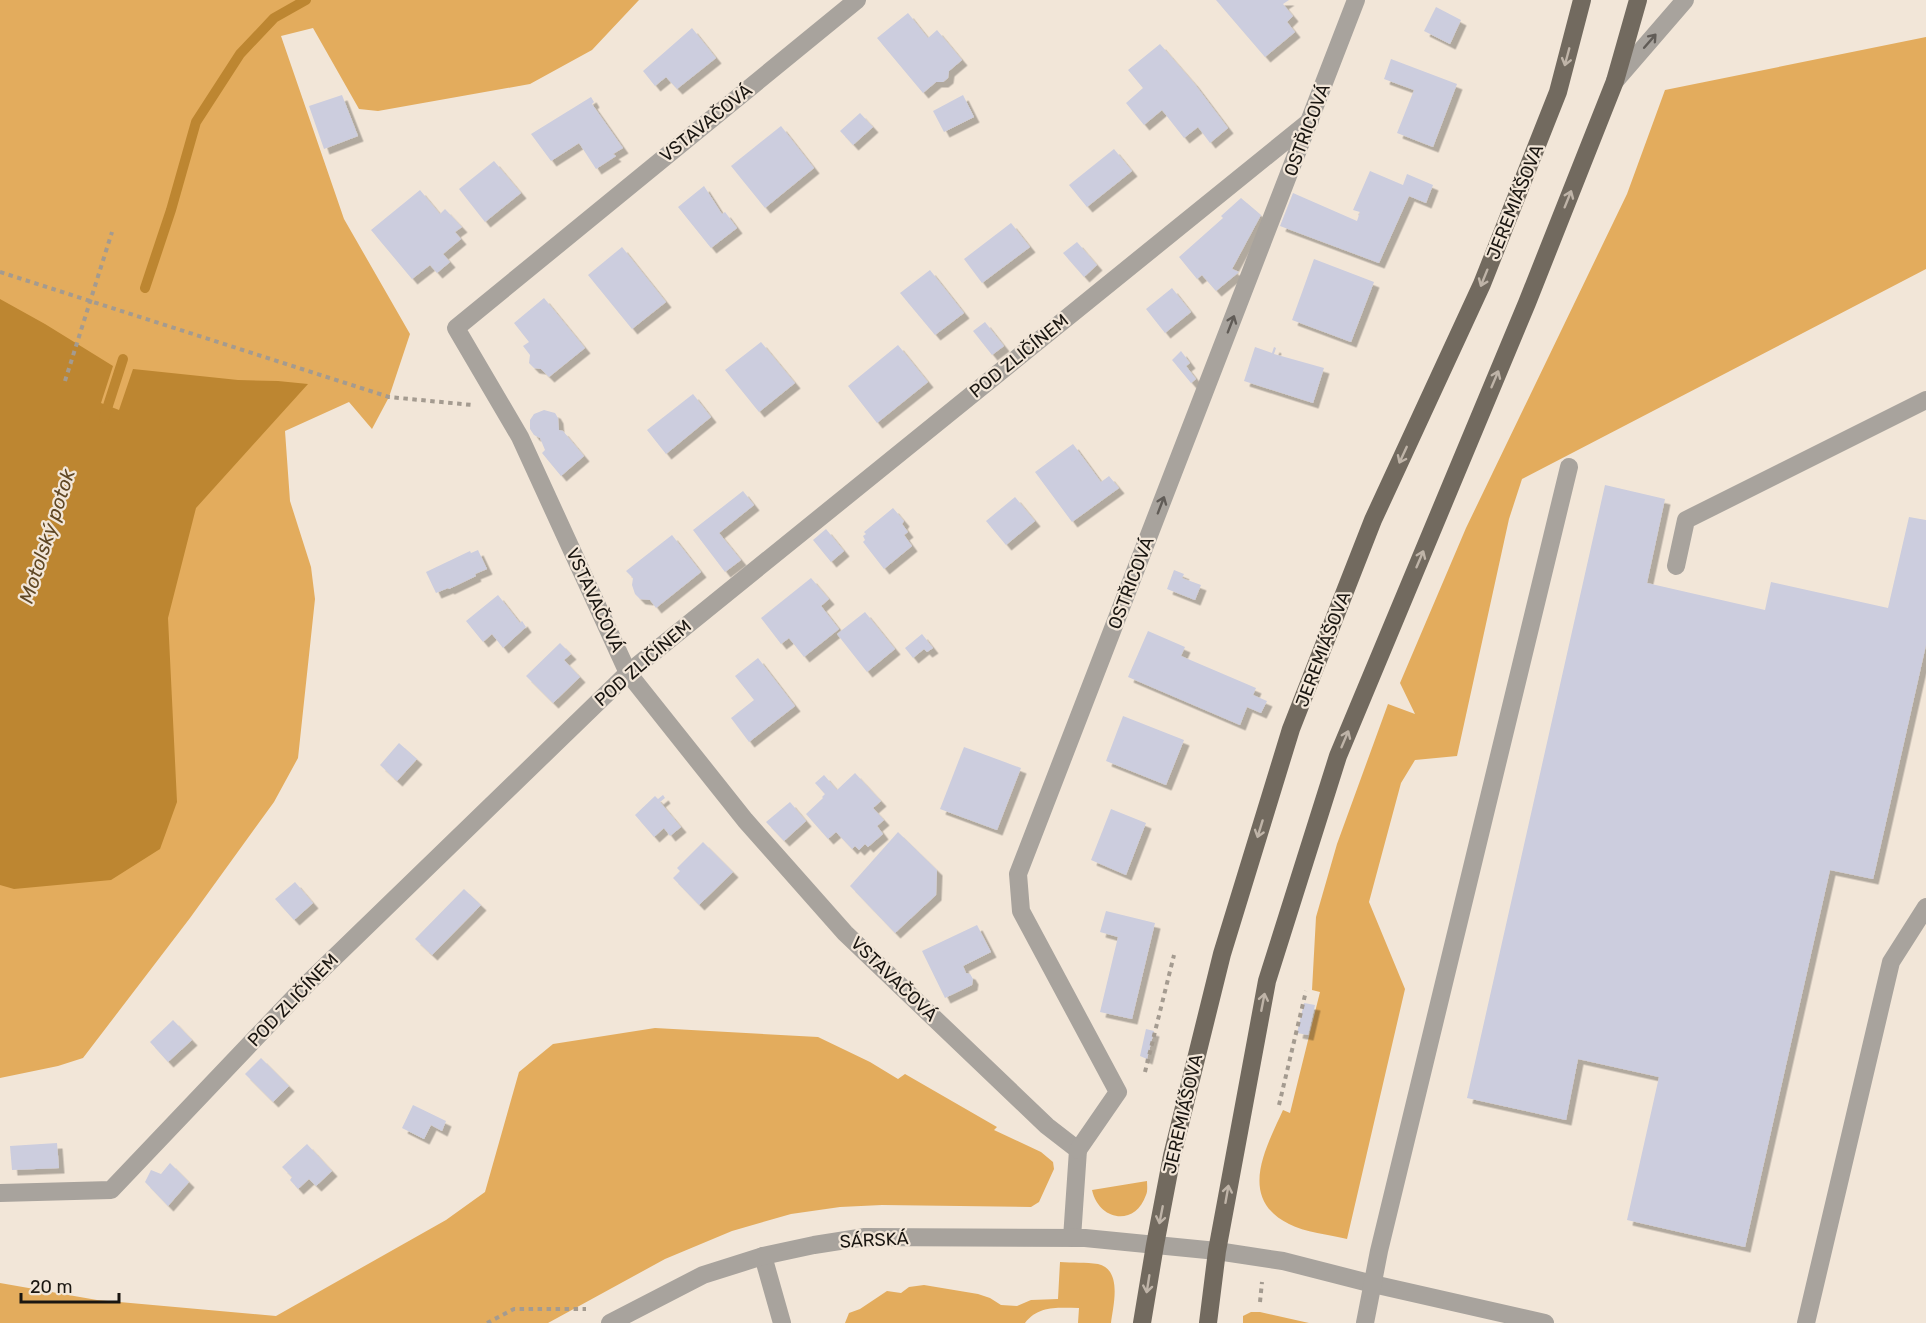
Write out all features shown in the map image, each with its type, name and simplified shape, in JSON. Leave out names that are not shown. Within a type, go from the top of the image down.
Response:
[{"type":"main road","name":"JEREMIÁŠOVA","points":[[1142,1323],[1172,1156],[1222,954],[1291,729],[1373,520],[1482,284],[1558,92],[1582,0]]},
{"type":"main road","points":[[1208,1323],[1217,1251],[1266,981],[1338,756],[1527,303],[1615,81],[1638,0]]},
{"type":"street","name":"VSTAVAČOVÁ","points":[[857,0],[456,328],[520,437],[628,673],[745,820],[845,933],[1047,1126],[1078,1150]]},
{"type":"street","name":"OSTŘICOVÁ","points":[[1078,1150],[1118,1092],[1022,910],[1018,874],[1356,0]]},
{"type":"street","points":[[1615,81],[1685,0]]},
{"type":"street","name":"POD ZLIČÍNEM","points":[[0,1193],[111,1190],[308,983],[628,673],[1310,121]]},
{"type":"street","points":[[1676,566],[1686,520],[1926,400]]},
{"type":"street","points":[[1365,1323],[1379,1251],[1569,467]]},
{"type":"street","points":[[1806,1323],[1890,962],[1926,907]]},
{"type":"street","points":[[1072,1238],[1078,1150]]},
{"type":"street","name":"SÁRSKÁ","points":[[610,1323],[703,1275],[763,1256],[865,1237],[1072,1238],[1217,1251],[1283,1261],[1545,1323]]},
{"type":"street","points":[[763,1256],[782,1323]]},
{"type":"path","points":[[65,381],[112,232]]},
{"type":"path","points":[[0,272],[389,397],[503,408]]},
{"type":"path","points":[[1145,1072],[1174,955]]},
{"type":"path","points":[[1279,1106],[1306,991]]},
{"type":"path","points":[[487,1323],[513,1309],[586,1309]]},
{"type":"shaded area","points":[[0,0],[639,0],[592,50],[530,84],[378,111],[359,109],[313,28],[281,36],[344,219],[410,334],[389,397],[372,429],[349,402],[285,431],[290,501],[311,567],[315,599],[298,758],[274,802],[190,918],[83,1058],[58,1066],[0,1078]]},
{"type":"shaded area","points":[[1926,37],[1926,269],[1522,479],[1509,519],[1457,756],[1415,760],[1401,783],[1369,902],[1405,989],[1347,1239],[1289,1224],[1273,1213],[1264,1201],[1260,1187],[1260,1172],[1269,1140],[1283,1110],[1290,1113],[1320,992],[1312,990],[1316,917],[1337,844],[1388,704],[1415,714],[1400,683],[1466,528],[1627,194],[1665,90]]},
{"type":"shaded area","points":[[655,1028],[818,1037],[870,1062],[898,1079],[905,1074],[997,1127],[994,1130],[1041,1152],[1053,1162],[1054,1169],[1039,1202],[1031,1207],[882,1205],[840,1207],[791,1214],[732,1231],[665,1259],[548,1323],[0,1323],[0,1283],[97,1300],[276,1316],[446,1220],[485,1192],[519,1072],[553,1044]]},
{"type":"shaded area","points":[[1147,1181],[1147,1193],[1141,1205],[1126,1216],[1109,1214],[1096,1200],[1092,1190]]},
{"type":"shaded area","points":[[1060,1262],[1098,1264],[1111,1273],[1115,1289],[1111,1323],[1078,1323],[1079,1308],[1064,1308],[1043,1310],[1030,1317],[1025,1323],[845,1323],[849,1313],[860,1309],[887,1291],[901,1293],[909,1287],[924,1285],[978,1294],[1001,1305],[1017,1306],[1031,1300],[1058,1299]]},
{"type":"shaded area","points":[[1251,1312],[1309,1323],[1243,1323],[1243,1316]]},
{"type":"water","points":[[0,299],[113,366],[101,403],[119,410],[133,369],[238,380],[308,384],[196,508],[168,618],[177,802],[160,849],[111,880],[14,889],[0,885]]},
{"type":"building","points":[[1216,0],[1289,0],[1283,4],[1293,16],[1287,22],[1295,32],[1265,57]]},
{"type":"building","points":[[1436,7],[1461,20],[1450,44],[1424,31]]},
{"type":"building","points":[[908,13],[928,38],[937,30],[962,60],[949,71],[948,78],[943,82],[936,82],[923,93],[877,38]]},
{"type":"building","points":[[692,28],[716,58],[677,89],[666,77],[655,86],[643,71]]},
{"type":"building","points":[[1160,44],[1194,83],[1228,128],[1210,143],[1198,127],[1184,138],[1162,110],[1144,125],[1126,103],[1143,88],[1128,70]]},
{"type":"building","points":[[1391,59],[1457,84],[1433,147],[1397,133],[1414,90],[1384,79]]},
{"type":"building","points":[[342,95],[358,136],[324,149],[309,106]]},
{"type":"building","points":[[963,95],[974,117],[944,132],[933,111]]},
{"type":"building","points":[[591,97],[594,102],[592,104],[623,148],[613,154],[616,156],[596,169],[579,143],[551,161],[531,134]]},
{"type":"building","points":[[860,113],[873,127],[853,145],[840,131]]},
{"type":"building","points":[[781,126],[814,168],[765,208],[731,166]]},
{"type":"building","points":[[1114,149],[1132,171],[1087,207],[1069,185]]},
{"type":"building","points":[[494,161],[521,193],[485,222],[459,189]]},
{"type":"building","points":[[1370,171],[1403,185],[1407,174],[1433,185],[1426,203],[1409,196],[1379,263],[1280,226],[1293,193],[1357,221],[1360,212],[1353,210]]},
{"type":"building","points":[[704,186],[722,214],[725,212],[737,228],[711,248],[678,207]]},
{"type":"building","points":[[420,190],[440,214],[445,209],[462,227],[455,232],[461,239],[443,254],[450,262],[437,273],[430,265],[412,279],[371,230]]},
{"type":"building","points":[[1241,198],[1261,215],[1232,269],[1239,272],[1216,291],[1202,275],[1197,279],[1179,257],[1223,218],[1221,216]]},
{"type":"building","points":[[1011,223],[1030,247],[982,283],[964,259]]},
{"type":"building","points":[[1077,242],[1097,265],[1084,277],[1063,253]]},
{"type":"building","points":[[622,247],[666,302],[632,329],[588,275]]},
{"type":"building","points":[[1314,259],[1374,282],[1351,342],[1292,320]]},
{"type":"building","points":[[930,270],[964,313],[935,335],[900,293]]},
{"type":"building","points":[[1172,288],[1191,312],[1165,333],[1146,309]]},
{"type":"building","points":[[544,298],[585,348],[549,377],[541,369],[534,368],[529,363],[530,355],[523,346],[529,342],[514,323]]},
{"type":"building","points":[[985,322],[1004,346],[992,355],[973,331]]},
{"type":"building","points":[[761,342],[795,383],[759,412],[725,370]]},
{"type":"building","points":[[898,345],[928,382],[877,423],[848,386]]},
{"type":"building","points":[[1255,347],[1272,353],[1274,347],[1276,348],[1274,354],[1324,368],[1313,403],[1244,381]]},
{"type":"building","points":[[1181,351],[1190,363],[1186,366],[1196,379],[1191,383],[1172,360]]},
{"type":"building","points":[[693,394],[711,417],[666,454],[647,430]]},
{"type":"building","points":[[544,410],[555,413],[559,430],[563,431],[584,456],[561,476],[542,453],[545,450],[540,438],[530,429],[530,420],[534,414]]},
{"type":"building","points":[[1073,444],[1101,482],[1109,476],[1119,488],[1072,522],[1035,472]]},
{"type":"building","points":[[1605,485],[1665,499],[1647,583],[1765,610],[1771,582],[1888,608],[1909,517],[1926,520],[1926,645],[1875,871],[1873,879],[1830,870],[1745,1247],[1627,1220],[1659,1077],[1578,1059],[1566,1120],[1467,1098]]},
{"type":"building","points":[[743,491],[754,505],[719,533],[741,560],[725,572],[693,530]]},
{"type":"building","points":[[1015,497],[1035,521],[1006,545],[986,521]]},
{"type":"building","points":[[893,508],[904,521],[902,524],[908,532],[904,535],[912,546],[884,569],[863,542],[865,540],[863,536],[866,534],[864,532]]},
{"type":"building","points":[[826,529],[844,551],[831,562],[813,540]]},
{"type":"building","points":[[672,535],[701,572],[656,608],[650,600],[640,599],[635,594],[632,585],[633,578],[626,571]]},
{"type":"building","points":[[478,550],[487,569],[449,589],[436,593],[426,572],[470,551],[471,553]]},
{"type":"building","points":[[1174,570],[1184,574],[1182,578],[1201,585],[1195,600],[1167,589]]},
{"type":"building","points":[[811,578],[829,599],[821,606],[839,629],[804,657],[789,638],[781,644],[761,618]]},
{"type":"building","points":[[498,595],[520,623],[522,621],[526,627],[503,648],[492,634],[483,642],[466,621]]},
{"type":"building","points":[[865,612],[895,649],[867,672],[837,634]]},
{"type":"building","points":[[1148,631],[1185,647],[1181,656],[1256,688],[1253,695],[1267,701],[1261,713],[1247,707],[1240,725],[1128,677]]},
{"type":"building","points":[[922,634],[933,648],[927,652],[924,649],[913,658],[905,648]]},
{"type":"building","points":[[560,643],[571,654],[564,660],[580,677],[553,703],[526,676]]},
{"type":"building","points":[[758,658],[795,706],[749,742],[731,718],[754,700],[735,676]]},
{"type":"building","points":[[1123,716],[1184,740],[1166,785],[1106,761]]},
{"type":"building","points":[[399,743],[417,759],[397,781],[380,765]]},
{"type":"building","points":[[964,747],[1021,768],[997,830],[940,809]]},
{"type":"building","points":[[855,773],[881,801],[873,808],[884,820],[877,826],[883,834],[868,847],[865,844],[859,850],[855,846],[852,849],[836,832],[828,839],[806,814],[825,794],[815,783],[824,775],[837,790]]},
{"type":"building","points":[[663,795],[665,798],[660,802],[681,827],[670,836],[664,828],[654,837],[635,815],[655,796],[658,799]]},
{"type":"building","points":[[790,802],[806,821],[784,841],[766,822]]},
{"type":"building","points":[[1111,809],[1146,823],[1126,875],[1091,860]]},
{"type":"building","points":[[898,832],[937,870],[936,895],[895,933],[850,886]]},
{"type":"building","points":[[703,842],[733,872],[699,905],[673,878],[680,871],[677,868]]},
{"type":"building","points":[[295,882],[313,903],[294,920],[275,899]]},
{"type":"building","points":[[464,889],[481,905],[432,955],[415,939]]},
{"type":"building","points":[[1106,911],[1155,923],[1132,1019],[1100,1012],[1118,937],[1100,932]]},
{"type":"building","points":[[977,925],[991,952],[963,966],[966,973],[970,974],[973,979],[972,985],[945,998],[922,951]]},
{"type":"building","points":[[1304,1003],[1315,1005],[1308,1035],[1297,1033]]},
{"type":"building","points":[[173,1020],[192,1040],[168,1062],[150,1042]]},
{"type":"building","points":[[1146,1029],[1154,1031],[1147,1059],[1140,1056]]},
{"type":"building","points":[[261,1058],[289,1086],[273,1102],[245,1074]]},
{"type":"building","points":[[413,1105],[446,1121],[442,1131],[431,1125],[424,1139],[402,1128]]},
{"type":"building","points":[[57,1143],[59,1168],[12,1170],[10,1146]]},
{"type":"building","points":[[307,1144],[332,1171],[316,1186],[309,1179],[298,1189],[290,1180],[292,1177],[282,1167]]},
{"type":"building","points":[[170,1163],[189,1182],[168,1206],[145,1182],[151,1170],[161,1174]]},
{"type":"waterway","name":"Motolský potok","points":[[145,288],[171,210],[196,122],[240,54],[274,18],[306,0]]},
{"type":"waterway","name":"Motolský potok","points":[[104,418],[123,359]]}]
